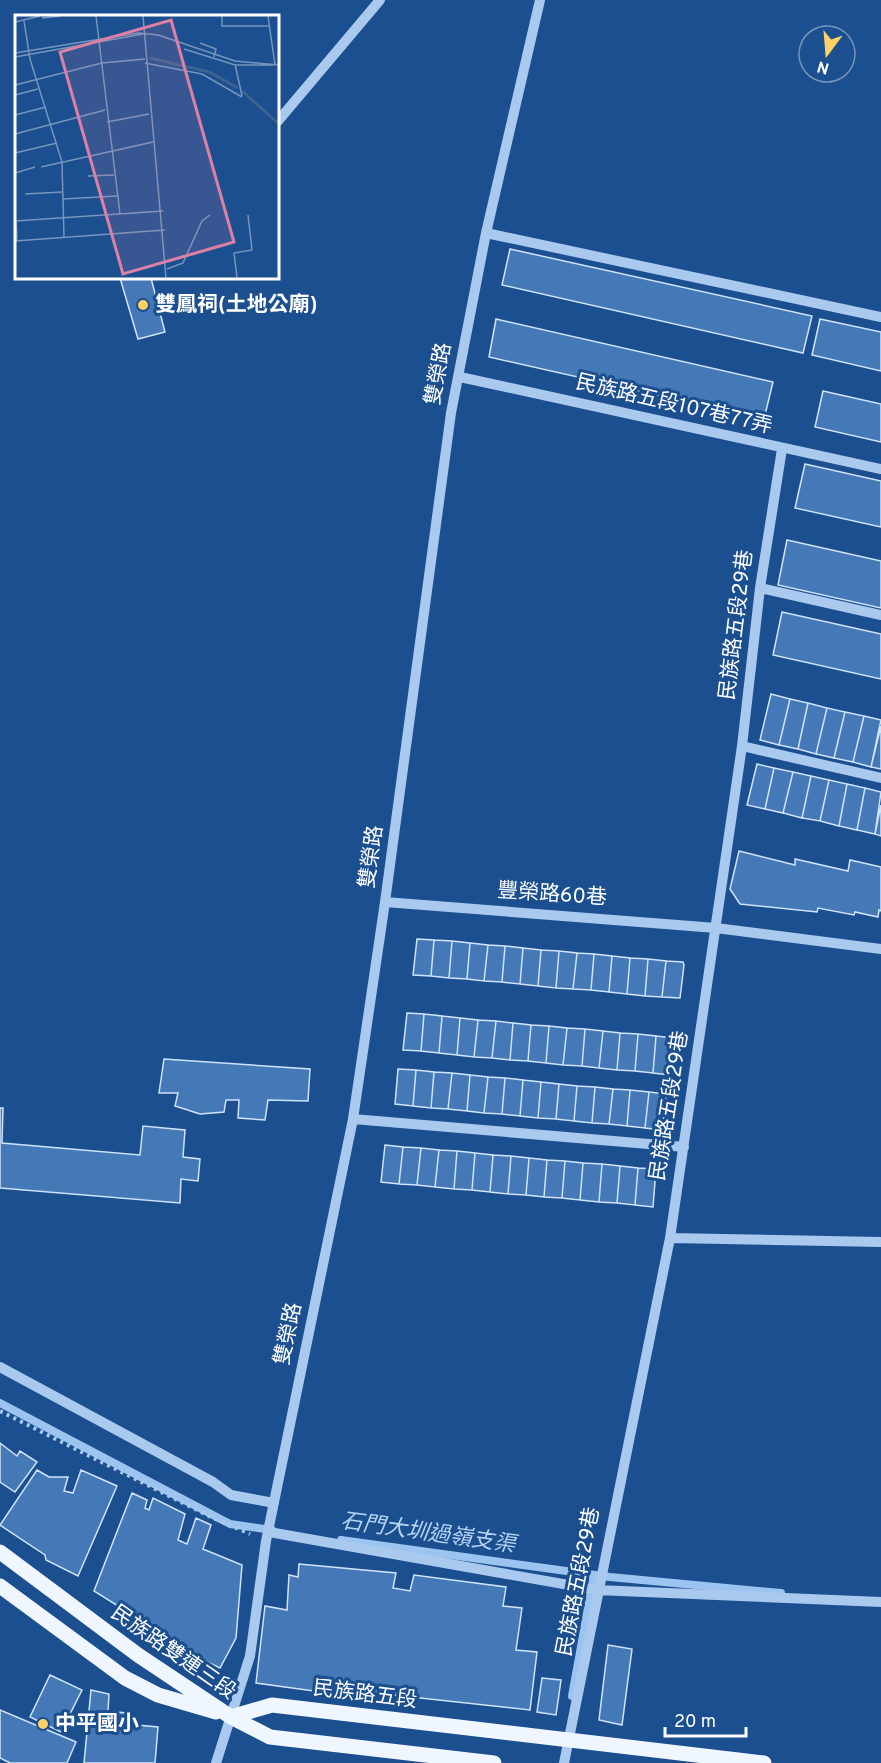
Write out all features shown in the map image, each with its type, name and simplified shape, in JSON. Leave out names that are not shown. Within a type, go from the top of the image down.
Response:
[{"type":"main road","name":"民族路雙連三段","points":[[0,1552],[138,1656],[231,1717]]},
{"type":"main road","name":"民族路雙連三段","points":[[0,1586],[125,1678],[158,1695],[231,1717]]},
{"type":"main road","name":"民族路五段","points":[[231,1717],[272,1705],[764,1763]]},
{"type":"main road","points":[[231,1717],[270,1737],[494,1763]]},
{"type":"street","points":[[279,120],[380,0]]},
{"type":"street","name":"雙榮路","points":[[216,1763],[250,1656],[274,1503],[352,1119],[385,902],[449,425],[486,233],[540,0]]},
{"type":"street","points":[[486,233],[881,317]]},
{"type":"street","name":"民族路五段107巷77弄","points":[[459,376],[881,470]]},
{"type":"street","name":"民族路五段29巷","points":[[564,1763],[597,1590],[670,1238],[742,746],[760,588],[782,449]]},
{"type":"street","points":[[760,588],[881,615]]},
{"type":"street","points":[[742,746],[881,778]]},
{"type":"street","name":"豐榮路60巷","points":[[385,902],[716,928],[881,949]]},
{"type":"street","points":[[352,1119],[684,1147]]},
{"type":"street","points":[[670,1238],[881,1242]]},
{"type":"street","points":[[0,1367],[231,1495],[274,1503]]},
{"type":"street","points":[[268,1537],[597,1590],[881,1602]]},
{"type":"path","points":[[0,1411],[211,1517],[268,1537]]},
{"type":"building","points":[[510,249],[812,316],[803,353],[502,285]]},
{"type":"building","name":"雙鳳祠(土地公廟)","points":[[120,279],[151,279],[165,332],[138,339]]},
{"type":"building","points":[[496,319],[773,382],[764,419],[489,357]]},
{"type":"building","points":[[820,319],[881,332],[881,371],[812,355]]},
{"type":"building","points":[[823,391],[881,404],[881,442],[815,427]]},
{"type":"building","points":[[805,464],[881,481],[881,527],[795,508]]},
{"type":"building","points":[[787,540],[881,561],[881,608],[778,585]]},
{"type":"building","points":[[782,612],[881,634],[881,679],[773,655]]},
{"type":"building","points":[[771,694],[790,699],[779,745],[760,740]]},
{"type":"building","points":[[790,699],[808,703],[798,749],[779,745]]},
{"type":"building","points":[[808,703],[827,708],[816,754],[798,749]]},
{"type":"building","points":[[827,708],[845,712],[834,758],[816,754]]},
{"type":"building","points":[[845,712],[864,716],[853,762],[834,758]]},
{"type":"building","points":[[864,716],[881,720],[871,767],[853,762]]},
{"type":"building","points":[[881,726],[881,769],[871,767]]},
{"type":"building","points":[[757,764],[774,768],[765,809],[747,805]]},
{"type":"building","points":[[774,768],[793,772],[783,813],[765,809]]},
{"type":"building","points":[[793,772],[811,776],[802,818],[783,813]]},
{"type":"building","points":[[811,776],[829,780],[820,821],[802,818]]},
{"type":"building","points":[[829,780],[847,784],[839,826],[820,821]]},
{"type":"building","points":[[847,784],[865,788],[857,830],[839,826]]},
{"type":"building","points":[[865,788],[881,792],[875,834],[857,830]]},
{"type":"building","points":[[881,805],[881,836],[875,834]]},
{"type":"building","points":[[739,851],[795,865],[795,859],[848,871],[850,860],[881,867],[881,911],[879,910],[878,917],[818,908],[817,912],[740,904],[730,889]]},
{"type":"building","points":[[417,939],[434,940],[431,976],[413,975]]},
{"type":"building","points":[[434,940],[452,941],[449,978],[431,976]]},
{"type":"building","points":[[452,941],[470,943],[467,979],[449,978]]},
{"type":"building","points":[[470,943],[488,945],[484,981],[467,979]]},
{"type":"building","points":[[488,945],[505,946],[502,982],[484,981]]},
{"type":"building","points":[[505,946],[523,948],[520,984],[502,982]]},
{"type":"building","points":[[523,948],[541,950],[538,986],[520,984]]},
{"type":"building","points":[[541,950],[559,951],[556,988],[538,986]]},
{"type":"building","points":[[559,951],[577,953],[573,989],[556,988]]},
{"type":"building","points":[[577,953],[594,954],[591,990],[573,989]]},
{"type":"building","points":[[594,954],[612,956],[609,992],[591,990]]},
{"type":"building","points":[[612,956],[630,958],[627,994],[609,992]]},
{"type":"building","points":[[630,958],[648,959],[645,996],[627,994]]},
{"type":"building","points":[[648,959],[666,961],[662,997],[645,996]]},
{"type":"building","points":[[666,961],[683,962],[680,998],[662,997]]},
{"type":"building","points":[[407,1013],[424,1014],[421,1051],[403,1050]]},
{"type":"building","points":[[424,1014],[442,1016],[439,1053],[421,1051]]},
{"type":"building","points":[[442,1016],[460,1018],[457,1055],[439,1053]]},
{"type":"building","points":[[460,1018],[478,1020],[474,1057],[457,1055]]},
{"type":"building","points":[[478,1020],[496,1021],[492,1058],[474,1057]]},
{"type":"building","points":[[496,1021],[513,1023],[510,1060],[492,1058]]},
{"type":"building","points":[[513,1023],[531,1025],[528,1061],[510,1060]]},
{"type":"building","points":[[531,1025],[549,1026],[546,1063],[528,1061]]},
{"type":"building","points":[[549,1026],[567,1028],[563,1065],[546,1063]]},
{"type":"building","points":[[567,1028],[585,1029],[582,1066],[563,1065]]},
{"type":"building","points":[[585,1029],[603,1031],[599,1068],[582,1066]]},
{"type":"building","points":[[603,1031],[620,1033],[617,1070],[599,1068]]},
{"type":"building","points":[[620,1033],[638,1034],[635,1071],[617,1070]]},
{"type":"building","points":[[638,1034],[656,1036],[653,1073],[635,1071]]},
{"type":"building","points":[[656,1036],[674,1038],[670,1075],[653,1073]]},
{"type":"building","points":[[164,1059],[310,1069],[308,1101],[268,1100],[265,1120],[238,1118],[239,1100],[226,1100],[224,1112],[200,1114],[175,1106],[178,1093],[159,1093]]},
{"type":"building","points":[[398,1069],[416,1070],[413,1106],[395,1104]]},
{"type":"building","points":[[416,1070],[434,1072],[431,1108],[413,1106]]},
{"type":"building","points":[[434,1072],[452,1073],[448,1109],[431,1108]]},
{"type":"building","points":[[452,1073],[470,1075],[467,1111],[448,1109]]},
{"type":"building","points":[[470,1075],[488,1077],[484,1113],[467,1111]]},
{"type":"building","points":[[488,1077],[505,1078],[502,1114],[484,1113]]},
{"type":"building","points":[[505,1078],[523,1080],[520,1116],[502,1114]]},
{"type":"building","points":[[523,1080],[541,1082],[538,1118],[520,1116]]},
{"type":"building","points":[[541,1082],[559,1084],[556,1119],[538,1118]]},
{"type":"building","points":[[559,1084],[577,1086],[574,1121],[556,1119]]},
{"type":"building","points":[[577,1086],[595,1087],[592,1123],[574,1121]]},
{"type":"building","points":[[595,1087],[613,1089],[609,1124],[592,1123]]},
{"type":"building","points":[[613,1089],[630,1090],[627,1126],[609,1124]]},
{"type":"building","points":[[630,1090],[649,1092],[645,1128],[627,1126]]},
{"type":"building","points":[[649,1092],[666,1094],[663,1130],[645,1128]]},
{"type":"building","points":[[0,1108],[3,1108],[2,1143],[140,1155],[143,1126],[185,1130],[183,1157],[200,1159],[198,1181],[181,1179],[180,1203],[0,1188]]},
{"type":"building","points":[[385,1145],[403,1147],[399,1184],[381,1182]]},
{"type":"building","points":[[403,1147],[421,1148],[417,1185],[399,1184]]},
{"type":"building","points":[[421,1148],[439,1150],[435,1187],[417,1185]]},
{"type":"building","points":[[439,1150],[457,1151],[454,1189],[435,1187]]},
{"type":"building","points":[[457,1151],[475,1153],[472,1190],[454,1189]]},
{"type":"building","points":[[475,1153],[493,1155],[490,1192],[472,1190]]},
{"type":"building","points":[[493,1155],[511,1156],[508,1194],[490,1192]]},
{"type":"building","points":[[511,1156],[529,1158],[526,1195],[508,1194]]},
{"type":"building","points":[[529,1158],[547,1160],[544,1197],[526,1195]]},
{"type":"building","points":[[547,1160],[565,1161],[562,1198],[544,1197]]},
{"type":"building","points":[[565,1161],[583,1163],[580,1200],[562,1198]]},
{"type":"building","points":[[583,1163],[602,1164],[599,1202],[580,1200]]},
{"type":"building","points":[[602,1164],[620,1166],[617,1203],[599,1202]]},
{"type":"building","points":[[620,1166],[638,1168],[635,1205],[617,1203]]},
{"type":"building","points":[[638,1168],[656,1169],[653,1207],[635,1205]]},
{"type":"building","points":[[0,1443],[17,1456],[20,1451],[37,1462],[15,1492],[0,1482]]},
{"type":"building","points":[[37,1470],[49,1477],[68,1477],[64,1491],[73,1493],[81,1470],[117,1486],[78,1576],[46,1560],[45,1555],[0,1525]]},
{"type":"building","points":[[132,1493],[147,1500],[145,1508],[149,1510],[153,1498],[185,1514],[178,1540],[187,1544],[196,1518],[211,1525],[203,1549],[242,1565],[236,1638],[220,1668],[166,1642],[166,1636],[94,1591]]},
{"type":"building","points":[[299,1564],[396,1573],[393,1588],[410,1591],[414,1575],[506,1587],[503,1606],[522,1608],[516,1650],[537,1652],[530,1710],[383,1694],[344,1692],[343,1695],[256,1683],[265,1606],[287,1610],[289,1575],[298,1577]]},
{"type":"building","points":[[608,1645],[632,1649],[622,1725],[599,1720]]},
{"type":"building","points":[[50,1675],[82,1690],[61,1732],[30,1717]]},
{"type":"building","points":[[542,1678],[561,1680],[556,1715],[537,1712]]},
{"type":"building","points":[[91,1690],[109,1694],[108,1711],[126,1713],[126,1724],[158,1727],[155,1763],[84,1763]]},
{"type":"building","points":[[0,1710],[76,1742],[67,1763],[10,1763],[0,1758]]},
{"type":"waterway","name":"石門大圳過嶺支渠","points":[[0,1403],[230,1524],[272,1530]]},
{"type":"waterway","name":"石門大圳過嶺支渠","points":[[341,1540],[610,1577],[781,1593]]},
{"type":"waterway","points":[[572,1696],[594,1575]]},
{"type":"place","name":"雙鳳祠(土地公廟)","points":[[143,305]]},
{"type":"place","name":"中平國小","points":[[43,1724]]}]
